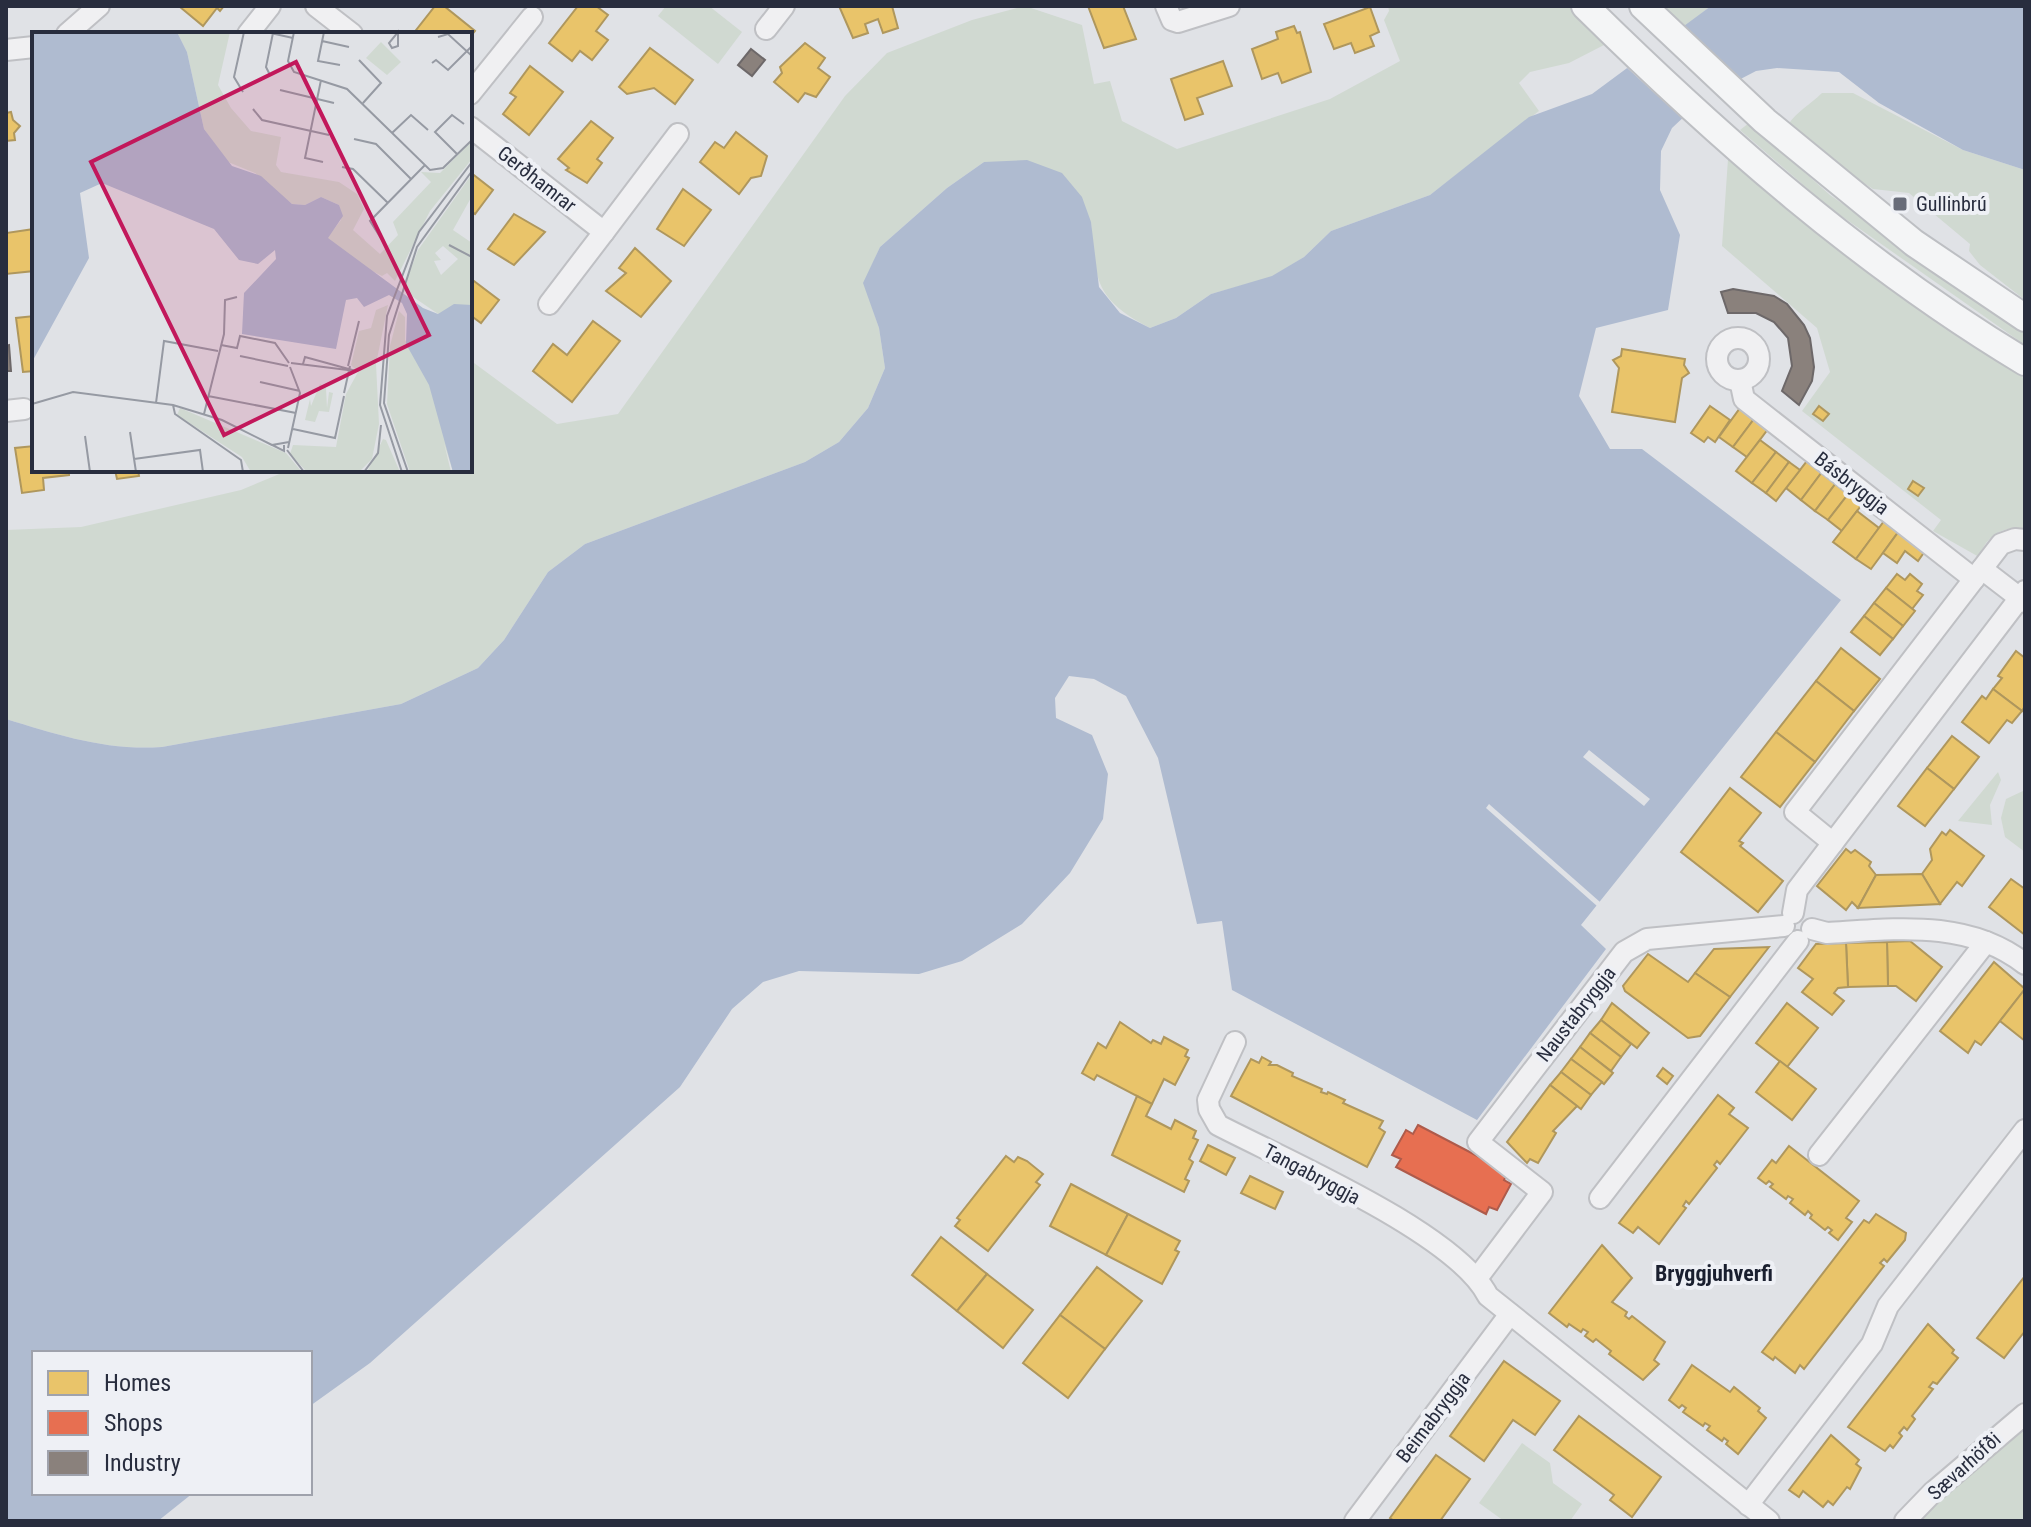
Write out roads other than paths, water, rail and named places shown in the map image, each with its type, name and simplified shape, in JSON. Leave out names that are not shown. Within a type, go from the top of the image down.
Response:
[{"type":"main road","points":[[1643,6],[1765,121],[1914,243],[2025,318]]},
{"type":"main road","points":[[1587,8],[1737,151],[1852,244],[2025,362]]},
{"type":"street","points":[[69,32],[99,6]]},
{"type":"street","points":[[250,32],[270,6]]},
{"type":"street","points":[[316,6],[349,32]]},
{"type":"street","points":[[766,29],[784,6]]},
{"type":"street","points":[[1166,6],[1172,20],[1178,22],[1229,6]]},
{"type":"street","points":[[472,92],[532,17]]},
{"type":"street","points":[[6,50],[32,47]]},
{"type":"street","name":"Gerðhamrar","points":[[472,129],[604,232]]},
{"type":"street","points":[[549,304],[678,134]]},
{"type":"street","name":"Básbryggja","points":[[1740,380],[1744,399],[1978,574],[2023,597]]},
{"type":"street","points":[[1833,843],[1795,812],[2001,544],[2015,539],[2025,540]]},
{"type":"street","points":[[1600,1198],[1797,927],[1797,890],[2023,597]]},
{"type":"street","name":"Naustabryggja","points":[[1478,1277],[1542,1192],[1478,1142],[1624,952],[1647,939],[1797,927],[1827,933],[1925,927],[2002,946],[2025,964]]},
{"type":"street","points":[[1819,1155],[1986,942]]},
{"type":"street","name":"Tangabryggja","points":[[1235,1042],[1208,1100],[1209,1109],[1218,1125],[1422,1232],[1478,1277],[1488,1296],[1769,1521]]},
{"type":"street","points":[[1748,1505],[1872,1344],[1888,1306],[2025,1130]]},
{"type":"street","name":"Beimabryggja","points":[[1355,1521],[1510,1314]]},
{"type":"street","name":"Sævarhöfði","points":[[1905,1521],[1932,1493],[2025,1414]]},
{"type":"water","points":[[1711,6],[2025,6],[2025,170],[1963,150],[1879,103],[1839,72],[1777,68],[1756,71],[1704,98],[1672,128],[1661,151],[1660,190],[1680,235],[1668,310],[1596,328],[1579,396],[1610,449],[1642,449],[1841,600],[1581,925],[1606,949],[1477,1120],[1232,990],[1222,921],[1197,924],[1158,758],[1126,696],[1094,679],[1069,676],[1055,698],[1056,718],[1092,735],[1108,774],[1103,819],[1070,873],[1022,924],[962,961],[919,974],[799,971],[763,982],[732,1009],[680,1087],[370,1363],[312,1405],[312,1351],[32,1351],[32,1495],[190,1495],[158,1521],[6,1521],[6,719],[102,744],[162,747],[401,704],[478,668],[504,640],[548,572],[585,544],[805,462],[839,442],[868,408],[885,368],[879,328],[863,283],[880,247],[947,188],[984,162],[1027,160],[1062,173],[1082,197],[1091,222],[1099,287],[1120,313],[1150,328],[1176,318],[1211,294],[1272,276],[1304,257],[1331,231],[1430,195],[1529,117],[1592,94]]},
{"type":"place","name":"Gullinbrú","points":[[1900,204]]},
{"type":"district","name":"Bryggjuhverfi","points":[[1714,1273]]}]
